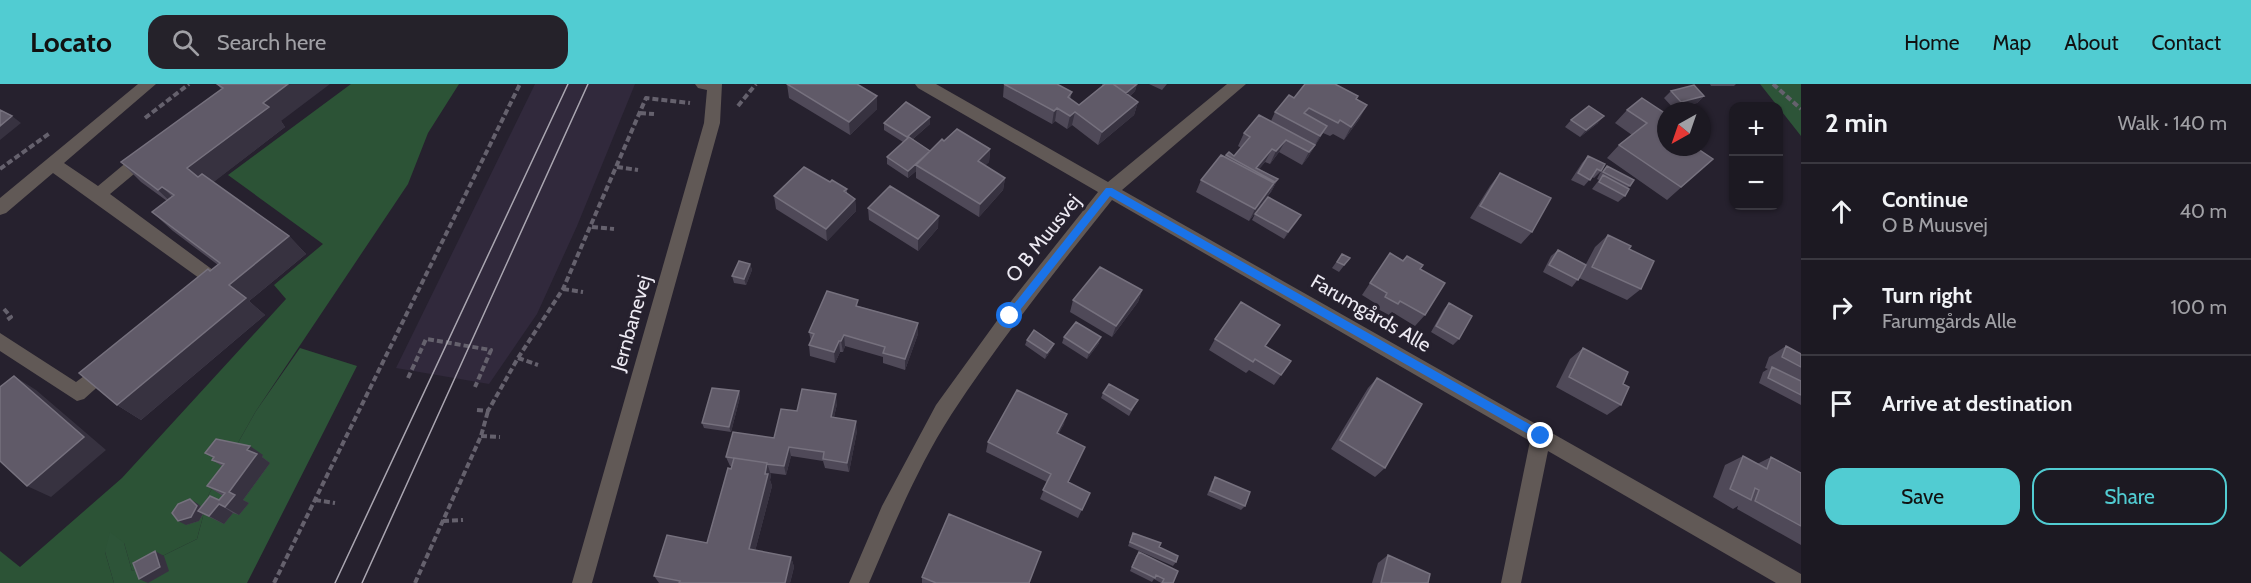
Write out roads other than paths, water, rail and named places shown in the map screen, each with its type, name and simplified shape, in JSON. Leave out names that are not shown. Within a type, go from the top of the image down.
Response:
[{"type":"street","points":[[0,208],[148,84]]},
{"type":"street","name":"Jernbanevej","points":[[582,583],[712,123],[715,86],[702,84]]},
{"type":"street","name":"Farumgårds Alle","points":[[922,84],[1796,583]]},
{"type":"street","name":"O B Muusvej","points":[[859,583],[889,513],[943,411],[1018,305],[1109,191],[1185,125],[1238,84]]},
{"type":"street","points":[[98,195],[161,143]]},
{"type":"street","points":[[53,164],[211,278],[184,301]]},
{"type":"street","points":[[0,341],[77,393],[122,355]]},
{"type":"street","points":[[1511,583],[1541,436]]},
{"type":"tram line","points":[[335,583],[568,84]]},
{"type":"tram line","points":[[362,583],[588,84]]}]
